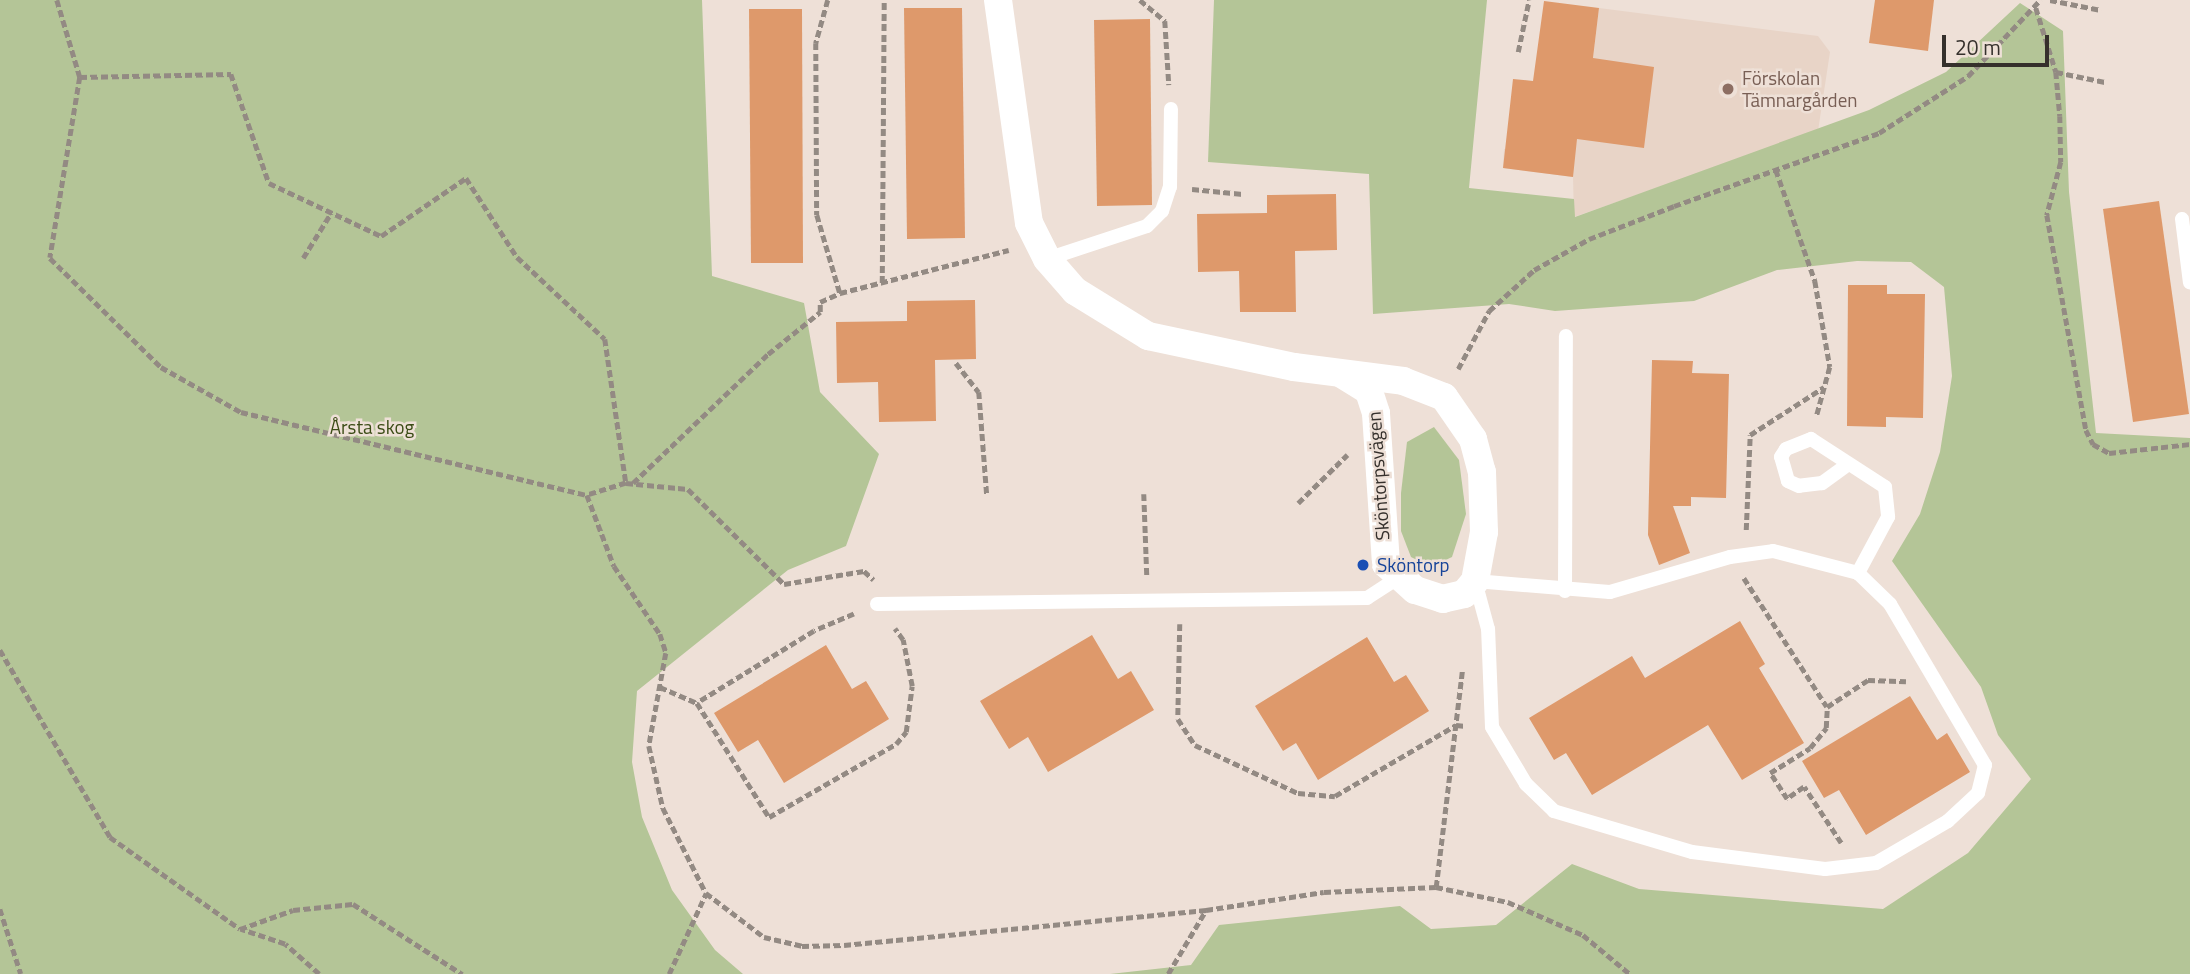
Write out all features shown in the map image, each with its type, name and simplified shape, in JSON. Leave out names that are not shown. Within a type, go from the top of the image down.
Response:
[{"type":"street","name":"Sköntorpsvägen","points":[[998,0],[1029,223],[1043,251],[1074,291],[1148,336],[1343,375],[1403,381],[1444,397]]},
{"type":"street","name":"Sköntorpsvägen","points":[[1343,375],[1369,391],[1377,413],[1383,546],[1386,564],[1398,578]]},
{"type":"street","points":[[1398,578],[1443,599],[1464,594],[1475,581],[1484,532],[1482,472],[1473,439],[1444,397]]},
{"type":"lane","points":[[1043,251],[1147,226],[1162,212],[1170,187],[1171,109]]},
{"type":"lane","points":[[2182,219],[2190,283]]},
{"type":"lane","points":[[1565,591],[1566,336]]},
{"type":"lane","points":[[1847,465],[1811,487],[1788,481],[1781,457],[1786,449],[1811,439],[1847,465],[1875,477],[1889,500],[1888,517],[1858,573]]},
{"type":"lane","points":[[1773,551],[1858,573],[1890,604],[1985,765],[1978,793],[1948,821],[1876,863],[1857,867],[1749,863],[1692,852],[1554,811],[1526,784],[1492,727],[1488,629],[1475,581],[1565,591],[1610,592],[1730,557],[1773,551]]},
{"type":"lane","points":[[877,604],[1148,598],[1367,598],[1398,578]]},
{"type":"path","points":[[57,0],[80,77],[50,258],[161,367],[242,412],[587,495],[626,483],[688,489],[784,584],[864,572],[873,576],[877,604],[903,640],[912,687],[906,732],[897,744],[769,817],[697,703],[660,687]]},
{"type":"path","points":[[828,0],[816,43],[817,215],[841,293]]},
{"type":"path","points":[[881,283],[884,0]]},
{"type":"path","points":[[1140,0],[1165,21],[1171,109]]},
{"type":"path","points":[[1518,52],[1529,0]]},
{"type":"path","points":[[1444,397],[1489,310],[1534,270],[1589,239],[1878,133],[1968,76],[2036,8],[2040,0]]},
{"type":"path","points":[[2050,0],[2101,10]]},
{"type":"path","points":[[2036,8],[2056,72],[2061,162],[2047,215],[2086,430],[2093,444],[2109,453],[2190,444]]},
{"type":"path","points":[[2056,72],[2105,82]]},
{"type":"path","points":[[80,77],[231,74],[269,183],[381,236],[466,178],[517,257],[605,339],[626,483]]},
{"type":"path","points":[[1776,170],[1815,281],[1830,367],[1811,439]]},
{"type":"path","points":[[1200,189],[1243,194]]},
{"type":"path","points":[[303,258],[331,213]]},
{"type":"path","points":[[632,483],[731,387],[820,312],[820,302],[841,293],[881,283],[1043,251]]},
{"type":"path","points":[[956,363],[979,393],[987,496]]},
{"type":"path","points":[[1298,503],[1356,447]]},
{"type":"path","points":[[1144,494],[1148,598]]},
{"type":"path","points":[[587,495],[614,566],[660,634],[666,653],[649,746],[663,808],[705,893],[764,936],[802,946],[1206,910],[1324,892],[1436,887],[1508,902],[1571,930],[1630,974]]},
{"type":"path","points":[[1746,527],[1747,499]]},
{"type":"path","points":[[1730,557],[1827,707],[1826,728],[1811,748],[1770,773],[1787,799],[1804,787],[1857,867]]},
{"type":"path","points":[[1180,598],[1178,719],[1195,745],[1286,788],[1335,796],[1456,725],[1492,727]]},
{"type":"path","points":[[697,703],[814,631],[877,604]]},
{"type":"path","points":[[0,650],[110,837],[240,929],[285,944],[319,974]]},
{"type":"path","points":[[1436,887],[1463,663]]},
{"type":"path","points":[[1827,707],[1868,680],[1936,681]]},
{"type":"path","points":[[668,974],[705,893]]},
{"type":"path","points":[[240,929],[293,910],[353,904],[462,974]]},
{"type":"path","points":[[0,909],[21,974]]},
{"type":"path","points":[[1168,974],[1206,910]]},
{"type":"shaded area","name":"Förskolan Tämnargården","points":[[1599,8],[1818,36],[1830,52],[1818,131],[1574,217],[1573,177],[1503,168],[1504,149],[1559,156],[1593,59]]},
{"type":"green space","name":"Årsta skog","points":[[0,0],[702,0],[712,276],[804,303],[820,392],[879,454],[846,546],[788,570],[637,691],[632,762],[642,817],[672,890],[715,950],[743,974],[0,974]]},
{"type":"green space","points":[[1214,0],[1487,0],[1469,188],[1574,199],[1575,217],[1869,110],[1946,72],[2020,3],[2063,31],[2069,192],[2096,433],[2190,438],[2190,974],[1110,974],[1191,965],[1219,925],[1400,906],[1431,929],[1496,925],[1572,864],[1639,889],[1883,909],[1968,853],[2031,779],[1998,735],[1981,687],[1892,561],[1920,514],[1940,452],[1952,376],[1944,287],[1911,262],[1857,261],[1777,270],[1694,301],[1555,311],[1509,304],[1373,314],[1369,174],[1208,162]]},
{"type":"green space","points":[[1434,427],[1459,460],[1466,514],[1452,557],[1431,567],[1411,557],[1401,531],[1401,493],[1407,442]]},
{"type":"building","points":[[1875,0],[1934,0],[1928,51],[1869,43]]},
{"type":"building","points":[[1544,1],[1599,8],[1593,58],[1654,67],[1644,148],[1577,139],[1573,177],[1503,168],[1513,79],[1533,81]]},
{"type":"building","points":[[904,8],[962,8],[965,238],[907,239]]},
{"type":"building","points":[[749,9],[802,9],[803,263],[751,263]]},
{"type":"building","points":[[1150,19],[1152,205],[1097,206],[1094,20]]},
{"type":"building","points":[[1336,194],[1337,250],[1295,251],[1296,312],[1240,312],[1239,271],[1198,272],[1197,214],[1267,213],[1267,195]]},
{"type":"building","points":[[2159,201],[2189,414],[2133,422],[2103,209]]},
{"type":"building","points":[[1848,285],[1887,285],[1887,294],[1925,294],[1923,418],[1886,417],[1886,427],[1847,426]]},
{"type":"building","points":[[975,300],[976,359],[935,360],[936,421],[879,422],[878,382],[837,383],[836,322],[907,321],[907,301]]},
{"type":"building","points":[[1652,360],[1693,361],[1692,373],[1729,374],[1726,498],[1691,497],[1691,506],[1673,506],[1690,553],[1659,565],[1648,535]]},
{"type":"building","points":[[1740,621],[1765,664],[1759,668],[1804,743],[1742,780],[1708,725],[1592,795],[1566,753],[1554,760],[1529,718],[1632,656],[1645,678]]},
{"type":"building","points":[[1092,635],[1118,679],[1131,671],[1154,710],[1048,772],[1028,737],[1009,749],[980,701]]},
{"type":"building","points":[[1367,637],[1394,682],[1406,675],[1429,711],[1318,780],[1296,743],[1283,751],[1255,706]]},
{"type":"building","points":[[826,645],[852,689],[866,681],[889,719],[784,783],[758,740],[738,752],[714,713]]},
{"type":"building","points":[[1910,696],[1937,740],[1947,733],[1970,772],[1866,835],[1839,790],[1824,798],[1802,761]]},
{"type":"place","name":"Förskolan Tämnargården","points":[[1728,89]]},
{"type":"place","name":"Sköntorp","points":[[1363,565]]}]
